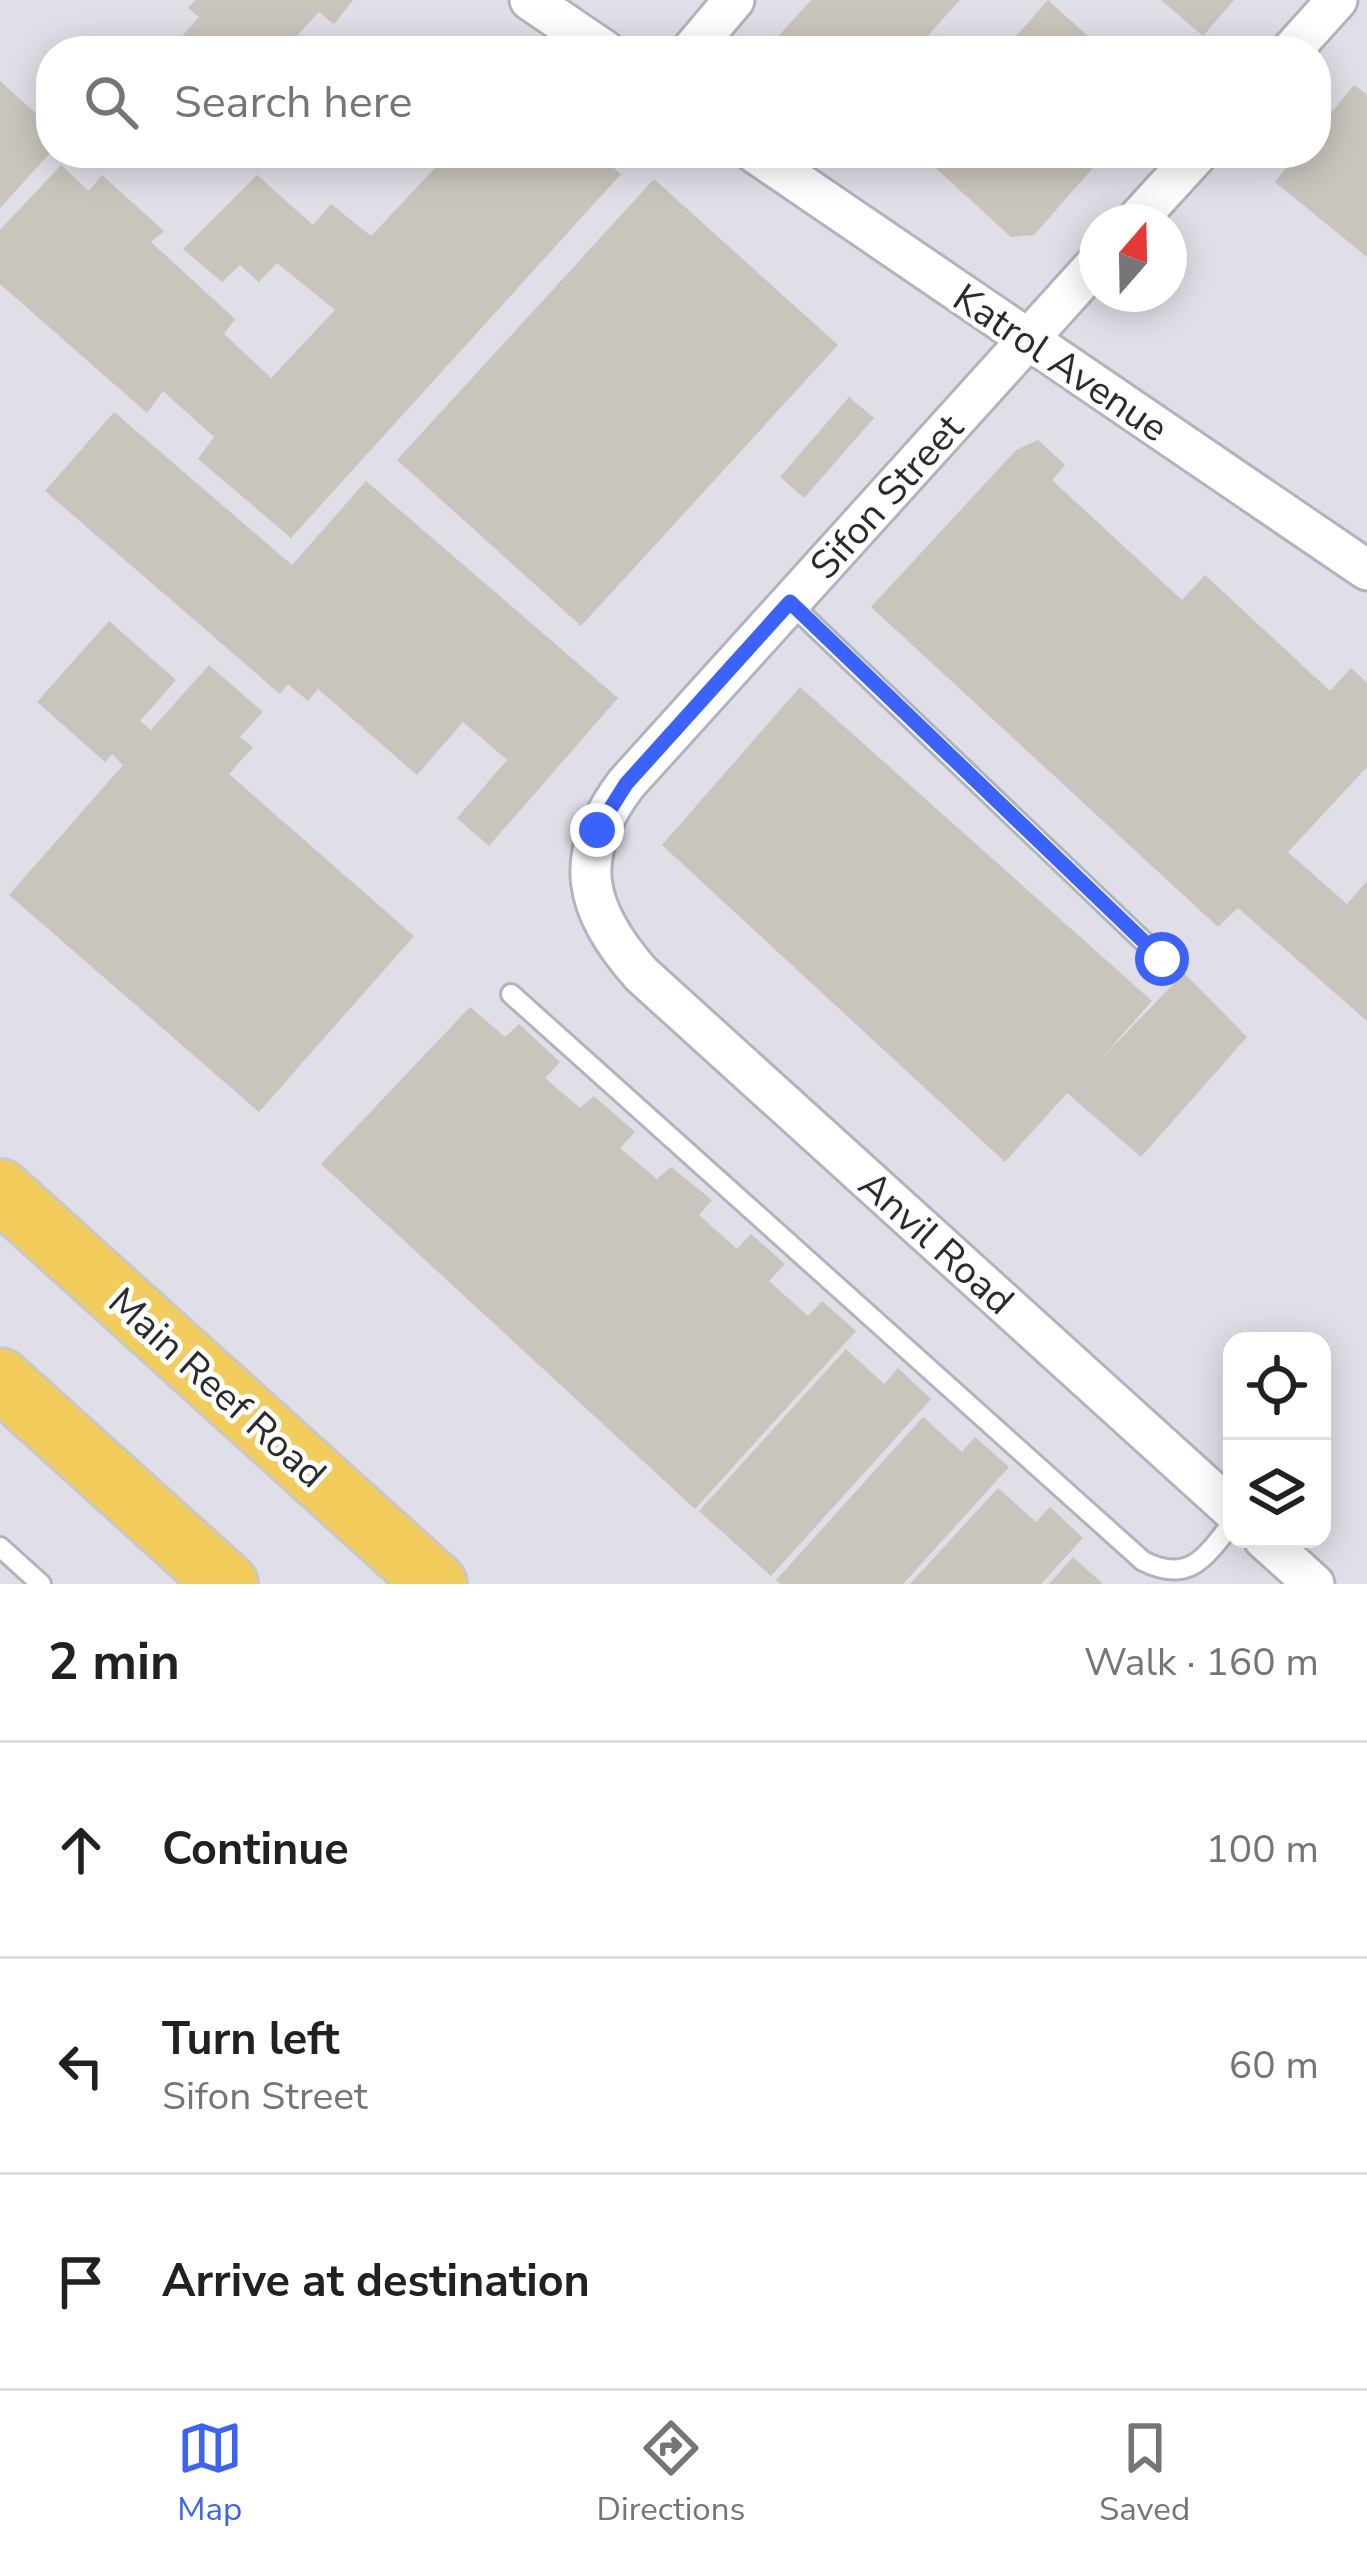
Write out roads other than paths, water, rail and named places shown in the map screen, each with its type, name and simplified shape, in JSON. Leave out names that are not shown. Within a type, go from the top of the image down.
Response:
[{"type":"main road","name":"Main Reef Road","points":[[0,1190],[436,1584]]},
{"type":"main road","points":[[0,1379],[227,1584]]},
{"type":"street","points":[[530,0],[583,36]]},
{"type":"street","points":[[704,36],[734,0]]},
{"type":"street","points":[[1305,36],[1337,0]]},
{"type":"street","name":"Katrol Avenue","points":[[777,168],[1367,570]]},
{"type":"street","points":[[1151,204],[1184,168]]},
{"type":"street","name":"Sifon Street","points":[[641,974],[610,938],[596,909],[590,868],[597,830],[626,784],[1079,283]]},
{"type":"street","name":"Anvil Road","points":[[641,974],[1223,1502]]},
{"type":"street","points":[[1274,1548],[1314,1584]]},
{"type":"lane","points":[[790,602],[1162,959]]},
{"type":"lane","points":[[512,994],[1143,1561],[1173,1575],[1192,1571],[1223,1533]]},
{"type":"lane","points":[[0,1547],[41,1584]]}]
